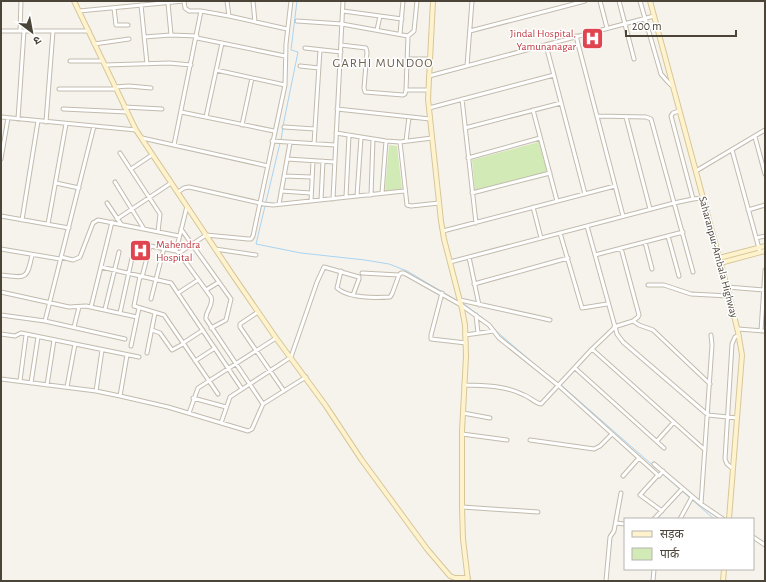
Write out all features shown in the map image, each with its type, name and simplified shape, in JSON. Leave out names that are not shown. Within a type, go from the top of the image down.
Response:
[{"type":"street","points":[[18,119],[22,31],[21,1]]},
{"type":"street","points":[[74,1],[136,130],[215,249],[276,338],[306,377],[374,477],[422,543],[447,574],[453,578],[468,579],[462,507],[462,434],[466,343],[464,318],[443,231],[428,108],[434,1]]},
{"type":"street","points":[[79,11],[158,2],[168,3],[184,1],[187,10],[189,11],[201,11],[229,16],[287,29]]},
{"type":"street","points":[[227,1],[229,16]]},
{"type":"street","points":[[253,1],[255,22]]},
{"type":"street","points":[[177,252],[206,235],[251,239],[253,236],[274,131],[285,85],[285,56],[290,1]]},
{"type":"street","points":[[332,199],[343,1]]},
{"type":"street","points":[[400,34],[403,1]]},
{"type":"street","points":[[341,45],[366,48],[365,92],[405,94],[408,36],[414,31],[417,1]]},
{"type":"street","points":[[467,66],[472,1]]},
{"type":"street","points":[[470,31],[584,1]]},
{"type":"street","points":[[600,1],[607,28]]},
{"type":"street","points":[[619,1],[634,59]]},
{"type":"street","points":[[640,1],[661,74],[666,81],[673,86]]},
{"type":"street","name":"Saharanpur-Ambala Highway","points":[[650,1],[739,335],[742,355],[728,518]]},
{"type":"street","points":[[168,3],[171,35]]},
{"type":"street","points":[[141,5],[147,64]]},
{"type":"street","points":[[114,8],[116,25],[128,25]]},
{"type":"street","points":[[174,145],[197,37],[201,11]]},
{"type":"street","points":[[343,11],[402,19]]},
{"type":"street","points":[[377,30],[380,16]]},
{"type":"street","points":[[429,76],[654,16]]},
{"type":"street","points":[[297,21],[342,24],[408,36]]},
{"type":"street","points":[[1,31],[89,31]]},
{"type":"street","points":[[46,122],[53,31]]},
{"type":"street","points":[[144,37],[171,35],[197,37],[285,56]]},
{"type":"street","points":[[576,36],[623,216]]},
{"type":"street","points":[[94,44],[129,39]]},
{"type":"street","points":[[206,117],[222,43]]},
{"type":"street","points":[[546,45],[585,194]]},
{"type":"street","points":[[305,48],[341,52]]},
{"type":"street","points":[[314,144],[320,50]]},
{"type":"street","points":[[407,59],[430,59]]},
{"type":"street","points":[[70,61],[147,64],[169,63],[191,65]]},
{"type":"street","points":[[300,66],[319,68]]},
{"type":"street","points":[[216,70],[285,85]]},
{"type":"street","points":[[428,108],[554,75]]},
{"type":"street","points":[[242,124],[252,78]]},
{"type":"street","points":[[59,89],[115,88],[129,86],[151,88]]},
{"type":"street","points":[[406,90],[428,90]]},
{"type":"street","points":[[462,99],[476,222]]},
{"type":"street","points":[[465,128],[561,103]]},
{"type":"street","points":[[124,107],[162,109]]},
{"type":"street","points":[[63,109],[127,112]]},
{"type":"street","points":[[337,109],[430,120]]},
{"type":"street","points":[[533,110],[557,201]]},
{"type":"street","points":[[679,111],[673,113],[671,116],[693,199]]},
{"type":"street","points":[[181,112],[274,131]]},
{"type":"street","points":[[597,116],[646,117],[652,119],[693,272]]},
{"type":"street","points":[[1,117],[136,130]]},
{"type":"street","points":[[406,141],[409,117]]},
{"type":"street","points":[[626,117],[650,209]]},
{"type":"street","points":[[1,159],[8,118]]},
{"type":"street","points":[[22,220],[38,121]]},
{"type":"street","points":[[48,224],[66,124]]},
{"type":"street","points":[[45,321],[94,126]]},
{"type":"street","points":[[284,127],[315,129]]},
{"type":"street","points":[[696,171],[765,130]]},
{"type":"street","points":[[336,133],[400,142],[432,138]]},
{"type":"street","points":[[346,197],[349,135]]},
{"type":"street","points":[[357,196],[362,137]]},
{"type":"street","points":[[755,137],[765,174]]},
{"type":"street","points":[[142,138],[268,166]]},
{"type":"street","points":[[468,158],[540,138]]},
{"type":"street","points":[[371,195],[373,139]]},
{"type":"street","points":[[382,193],[386,141]]},
{"type":"street","points":[[272,142],[335,145]]},
{"type":"street","points":[[400,142],[406,203],[409,206],[439,203]]},
{"type":"street","points":[[279,204],[290,143]]},
{"type":"street","points":[[732,150],[759,250]]},
{"type":"street","points":[[120,153],[160,214],[158,232]]},
{"type":"street","points":[[131,169],[152,155]]},
{"type":"street","points":[[287,159],[334,162]]},
{"type":"street","points":[[311,201],[313,161]]},
{"type":"street","points":[[321,200],[323,161]]},
{"type":"street","points":[[472,193],[550,173]]},
{"type":"street","points":[[284,176],[312,177]]},
{"type":"street","points":[[115,182],[144,229]]},
{"type":"street","points":[[56,183],[79,188]]},
{"type":"street","points":[[117,219],[171,183]]},
{"type":"street","points":[[443,231],[615,186]]},
{"type":"street","points":[[178,192],[188,187],[260,203],[279,204],[404,191]]},
{"type":"street","points":[[281,191],[311,193]]},
{"type":"street","points":[[450,262],[650,209],[703,198]]},
{"type":"street","points":[[107,202],[121,224]]},
{"type":"street","points":[[748,210],[765,205]]},
{"type":"street","points":[[177,252],[179,236],[187,206]]},
{"type":"street","points":[[533,207],[540,238]]},
{"type":"street","points":[[1,216],[69,228]]},
{"type":"street","points":[[1,249],[32,255],[73,260],[77,259],[82,253],[93,223],[98,220],[179,236]]},
{"type":"street","points":[[91,307],[112,222]]},
{"type":"street","points":[[587,226],[614,327],[623,342],[708,415],[737,418]]},
{"type":"street","points":[[181,229],[230,296],[232,302],[226,320],[212,328]]},
{"type":"street","points":[[595,255],[683,232]]},
{"type":"street","points":[[560,233],[582,308],[608,304]]},
{"type":"street","points":[[668,236],[679,276]]},
{"type":"street","points":[[756,238],[765,236]]},
{"type":"street","points":[[645,242],[652,269]]},
{"type":"street","points":[[218,394],[167,318],[162,314],[135,307],[134,305],[150,246],[177,252],[206,290],[212,300],[205,317],[263,404]]},
{"type":"street","points":[[720,261],[759,250],[765,246]]},
{"type":"street","points":[[152,299],[164,248]]},
{"type":"street","points":[[464,385],[503,387],[525,395],[541,404],[614,327],[637,319],[639,315],[621,248]]},
{"type":"street","points":[[215,249],[256,255]]},
{"type":"street","points":[[759,250],[765,251]]},
{"type":"street","points":[[106,309],[119,252]]},
{"type":"street","points":[[1,275],[23,277],[29,268],[32,255]]},
{"type":"street","points":[[469,257],[479,305]]},
{"type":"street","points":[[120,313],[132,258]]},
{"type":"street","points":[[474,284],[568,258]]},
{"type":"street","points":[[221,423],[230,397],[291,357],[322,268],[325,266],[360,278],[353,295]]},
{"type":"street","points":[[101,267],[171,283],[242,389]]},
{"type":"street","points":[[738,329],[763,331],[765,270]]},
{"type":"street","points":[[341,271],[336,288],[340,291],[353,295],[372,297],[390,297],[399,275]]},
{"type":"street","points":[[362,273],[399,275],[404,272],[460,302],[489,325],[499,338],[560,385],[639,458],[691,498],[722,518]]},
{"type":"street","points":[[178,293],[198,280]]},
{"type":"street","points":[[206,290],[219,282]]},
{"type":"street","points":[[648,285],[664,285],[691,294],[729,296]]},
{"type":"street","points":[[727,287],[764,290]]},
{"type":"street","points":[[1,292],[69,307],[106,309],[137,317]]},
{"type":"street","points":[[442,293],[431,339],[466,343]]},
{"type":"street","points":[[460,302],[550,320]]},
{"type":"street","points":[[74,327],[79,307]]},
{"type":"street","points":[[131,346],[139,308]]},
{"type":"street","points":[[258,312],[240,325],[284,391]]},
{"type":"street","points":[[147,353],[155,313]]},
{"type":"street","points":[[1,315],[45,321],[124,339]]},
{"type":"street","points":[[476,315],[478,333]]},
{"type":"street","points":[[633,321],[652,330],[710,384]]},
{"type":"street","points":[[152,330],[160,333],[172,350],[203,330]]},
{"type":"street","points":[[465,335],[494,331]]},
{"type":"street","points":[[1,334],[15,336],[20,333],[139,357]]},
{"type":"street","points":[[20,381],[26,335]]},
{"type":"street","points":[[701,504],[710,384],[712,345],[711,335]]},
{"type":"street","points":[[732,468],[727,464],[725,459],[727,416],[732,344],[735,337],[739,335]]},
{"type":"street","points":[[31,383],[38,337]]},
{"type":"street","points":[[189,413],[193,398],[198,388],[276,338]]},
{"type":"street","points":[[47,385],[54,340]]},
{"type":"street","points":[[67,388],[75,344]]},
{"type":"street","points":[[195,361],[215,348]]},
{"type":"street","points":[[592,349],[705,450]]},
{"type":"street","points":[[96,391],[102,350]]},
{"type":"street","points":[[120,396],[127,355]]},
{"type":"street","points":[[575,368],[664,448]]},
{"type":"street","points":[[1,378],[96,391],[120,396],[168,407],[250,431],[263,404],[306,377]]},
{"type":"street","points":[[193,398],[226,407]]},
{"type":"street","points":[[463,413],[490,418]]},
{"type":"street","points":[[657,441],[674,422]]},
{"type":"street","points":[[462,434],[507,440]]},
{"type":"street","points":[[530,440],[594,449],[600,446],[612,434]]},
{"type":"street","points":[[623,476],[639,458]]},
{"type":"street","points":[[654,464],[660,473]]},
{"type":"street","points":[[660,473],[640,495],[662,511]]},
{"type":"street","points":[[655,518],[681,490]]},
{"type":"street","points":[[606,581],[610,538],[614,532],[621,493]]},
{"type":"street","points":[[681,518],[691,498]]},
{"type":"street","points":[[462,507],[538,512]]},
{"type":"street","points":[[616,523],[624,524]]},
{"type":"street","points":[[754,538],[765,545]]},
{"type":"street","points":[[653,581],[654,570]]},
{"type":"street","points":[[722,581],[724,570]]},
{"type":"green space","points":[[539,142],[547,172],[475,191],[472,160]]},
{"type":"green space","points":[[389,145],[397,146],[402,189],[385,191]]},
{"type":"waterway","points":[[281,140],[298,52],[291,50],[297,1]]},
{"type":"waterway","points":[[280,143],[256,244],[301,253],[389,264],[407,271],[456,300]]},
{"type":"waterway","points":[[464,304],[484,319]]},
{"type":"waterway","points":[[495,330],[558,383]]},
{"type":"waterway","points":[[561,385],[713,518]]},
{"type":"place","name":"Jindal Hospital, Yamunanagar","points":[[592,39]]},
{"type":"place","name":"Mahendra Hospital","points":[[140,250]]},
{"type":"district","name":"GARHI MUNDOO","points":[[383,62]]}]
